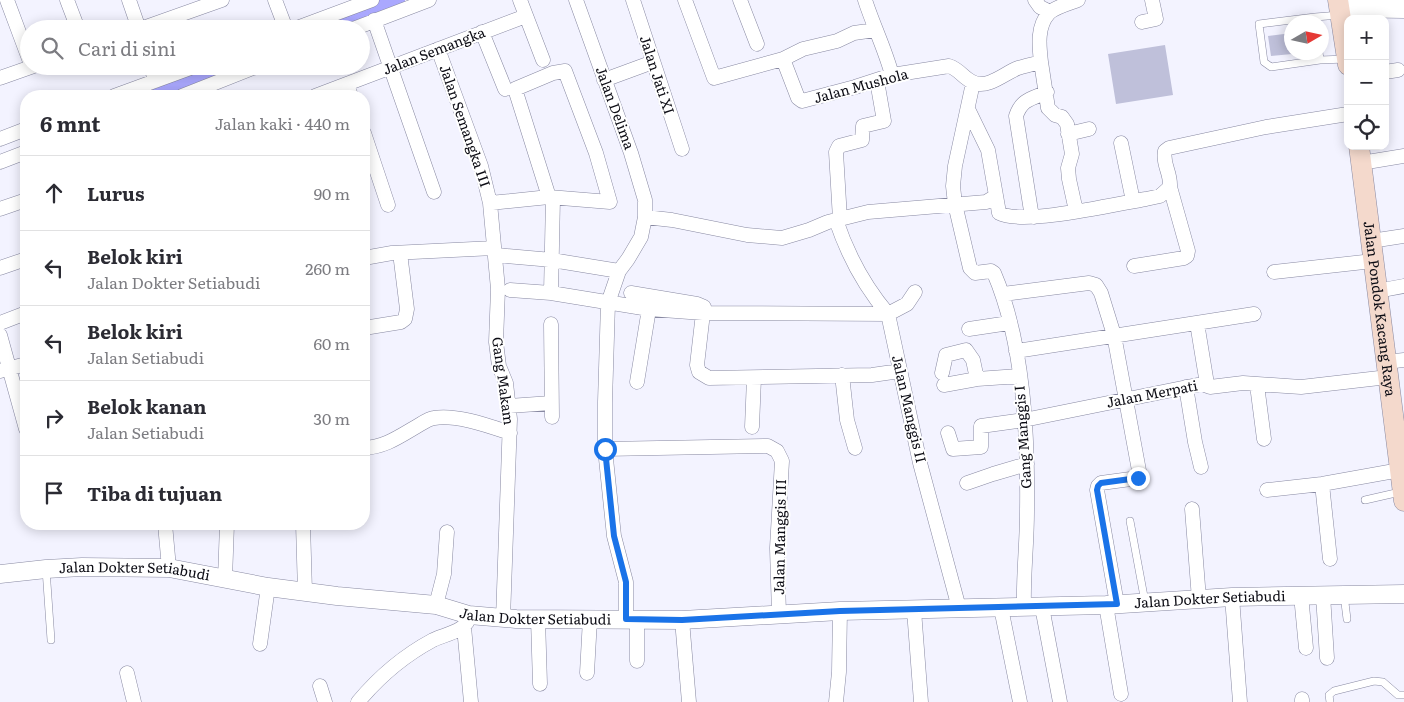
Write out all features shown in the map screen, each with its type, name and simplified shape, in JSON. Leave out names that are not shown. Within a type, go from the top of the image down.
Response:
[{"type":"main road","points":[[1339,7],[1347,60]]},
{"type":"main road","name":"Jalan Pondok Kacang Raya","points":[[1360,155],[1377,291],[1393,366],[1398,401],[1400,470],[1403,496]]},
{"type":"street","points":[[7,0],[20,35]]},
{"type":"street","points":[[67,0],[75,20]]},
{"type":"street","points":[[128,0],[136,20]]},
{"type":"street","points":[[165,20],[222,0]]},
{"type":"street","points":[[274,0],[282,20]]},
{"type":"street","points":[[311,20],[337,6],[372,0]]},
{"type":"street","points":[[370,22],[429,0]]},
{"type":"street","points":[[520,0],[544,60]]},
{"type":"street","name":"Jalan Delima","points":[[576,0],[645,200],[645,217],[641,237],[619,271],[608,303],[605,402],[605,449],[614,536],[626,582],[637,661]]},
{"type":"street","name":"Jalan Jati XI","points":[[633,0],[682,150]]},
{"type":"street","points":[[685,0],[714,78],[782,59],[803,49],[837,41],[854,33],[875,30]]},
{"type":"street","points":[[740,0],[757,44]]},
{"type":"street","points":[[865,0],[875,30],[881,38],[892,75]]},
{"type":"street","points":[[1035,0],[1040,6],[1050,12]]},
{"type":"street","points":[[1076,211],[1069,179],[1068,168],[1072,154],[1067,124],[1048,108],[1039,42],[1042,24],[1050,12],[1078,0]]},
{"type":"street","points":[[1142,22],[1156,19],[1152,0]]},
{"type":"street","points":[[1339,7],[1404,9]]},
{"type":"street","name":"Jalan Semangka","points":[[349,90],[391,68],[526,16]]},
{"type":"street","points":[[374,20],[434,192]]},
{"type":"street","points":[[482,32],[505,88]]},
{"type":"street","name":"Jalan Semangka III","points":[[438,49],[482,166],[490,203]]},
{"type":"street","name":"Jalan Mushola","points":[[782,59],[798,98],[802,101],[892,75],[949,66],[957,68],[964,77],[974,82]]},
{"type":"street","points":[[604,80],[653,62]]},
{"type":"street","points":[[955,204],[954,176],[974,82],[979,84],[996,80],[1018,68],[1041,62]]},
{"type":"street","points":[[0,78],[20,70]]},
{"type":"street","points":[[490,203],[551,197],[610,202],[596,153],[565,71],[553,73],[515,89],[551,197],[552,293]]},
{"type":"street","points":[[153,75],[155,81]]},
{"type":"street","points":[[130,90],[171,75]]},
{"type":"street","points":[[197,90],[235,75]]},
{"type":"street","name":"Jalan Manggis II","points":[[876,81],[884,121],[863,126],[862,140],[839,146],[836,152],[838,219],[842,237],[874,299],[888,314],[920,463],[959,608]]},
{"type":"street","points":[[1034,217],[1031,211],[1016,116],[1019,107],[1024,102],[1046,92]]},
{"type":"street","points":[[968,109],[988,150],[999,213],[1004,215],[1034,217],[1133,202],[1160,196],[1170,187]]},
{"type":"street","points":[[1134,266],[1187,256],[1188,251],[1170,187],[1171,177],[1164,156],[1165,151],[1169,148],[1266,128],[1344,115]]},
{"type":"street","points":[[1068,134],[1089,128]]},
{"type":"street","points":[[0,139],[20,131]]},
{"type":"street","points":[[1121,143],[1133,202]]},
{"type":"street","points":[[370,151],[388,205]]},
{"type":"street","points":[[0,162],[20,154]]},
{"type":"street","points":[[1360,155],[1404,156]]},
{"type":"street","points":[[645,217],[672,220],[747,235],[782,238],[838,219],[868,212],[986,202],[996,196]]},
{"type":"street","points":[[0,209],[20,202]]},
{"type":"street","name":"Gang Makam","points":[[490,203],[498,289],[496,342],[499,366],[506,383],[510,433],[504,619]]},
{"type":"street","name":"Gang Manggis I","points":[[955,204],[972,271],[978,274],[993,271],[1003,294],[1016,351],[1020,376],[1027,464],[1024,607]]},
{"type":"street","points":[[1371,241],[1404,236]]},
{"type":"street","points":[[370,257],[392,253],[495,251],[619,271]]},
{"type":"street","points":[[370,327],[401,322],[407,314],[400,253]]},
{"type":"street","points":[[0,268],[20,261]]},
{"type":"street","points":[[1274,272],[1373,261]]},
{"type":"street","points":[[1003,294],[1065,285],[1089,283],[1096,285],[1101,292],[1114,336],[1140,476],[1138,478],[1101,483],[1097,490],[1121,694]]},
{"type":"street","points":[[1377,291],[1404,286]]},
{"type":"street","points":[[510,290],[552,293],[649,309],[709,313],[888,314],[906,304],[915,292]]},
{"type":"street","points":[[631,293],[697,304],[709,313]]},
{"type":"street","points":[[637,382],[649,309]]},
{"type":"street","points":[[709,313],[699,343],[698,372],[709,378],[872,375],[900,371]]},
{"type":"street","points":[[1016,351],[1254,314]]},
{"type":"street","points":[[0,323],[20,315]]},
{"type":"street","points":[[969,329],[1009,323]]},
{"type":"street","points":[[1197,323],[1207,384]]},
{"type":"street","points":[[509,406],[552,410],[551,324]]},
{"type":"street","points":[[0,335],[5,370],[20,412]]},
{"type":"street","points":[[977,379],[973,360],[966,350],[946,355],[943,379],[977,379],[1020,376]]},
{"type":"street","points":[[5,370],[20,366]]},
{"type":"street","name":"Jalan Merpati","points":[[948,433],[953,448],[981,447],[981,426],[1024,420],[1186,387],[1207,384],[1210,387],[1243,383],[1301,387],[1393,366]]},
{"type":"street","points":[[842,375],[847,420],[855,448]]},
{"type":"street","points":[[752,427],[754,378]]},
{"type":"street","points":[[1257,385],[1264,439]]},
{"type":"street","points":[[1186,387],[1201,467]]},
{"type":"street","points":[[370,447],[393,441],[433,418],[447,417],[464,420],[510,433]]},
{"type":"street","name":"Jalan Manggis III","points":[[605,449],[768,446],[777,452],[782,461],[777,548],[779,614]]},
{"type":"street","points":[[967,484],[1027,464]]},
{"type":"street","points":[[1267,490],[1322,484],[1400,470]]},
{"type":"street","points":[[1322,484],[1330,559]]},
{"type":"street","points":[[1192,508],[1199,599]]},
{"type":"street","points":[[166,530],[169,568]]},
{"type":"street","points":[[225,579],[227,530]]},
{"type":"street","points":[[303,530],[305,592]]},
{"type":"street","points":[[436,605],[444,574],[447,532]]},
{"type":"street","name":"Jalan Dokter Setiabudi","points":[[0,574],[46,569],[117,566],[169,568],[268,587],[436,605],[466,621],[504,619],[682,620],[840,611],[1042,607],[1232,597],[1404,594]]},
{"type":"street","points":[[260,644],[268,587]]},
{"type":"street","points":[[1301,595],[1306,648]]},
{"type":"street","points":[[1323,595],[1328,658]]},
{"type":"street","points":[[1232,597],[1240,702]]},
{"type":"street","points":[[1042,607],[1060,702]]},
{"type":"street","points":[[1001,608],[1020,702]]},
{"type":"street","points":[[914,610],[921,702]]},
{"type":"street","points":[[836,702],[839,672],[840,611]]},
{"type":"street","points":[[538,619],[540,684]]},
{"type":"street","points":[[587,673],[590,619]]},
{"type":"street","points":[[682,620],[689,702]]},
{"type":"street","points":[[358,702],[399,662],[466,621],[471,702]]},
{"type":"street","points":[[127,673],[133,702]]},
{"type":"street","points":[[320,686],[324,702]]},
{"type":"lane","points":[[1325,15],[1339,7]]},
{"type":"lane","points":[[1284,22],[1259,24],[1264,62],[1271,68],[1304,60]]},
{"type":"lane","points":[[1329,58],[1344,61]]},
{"type":"lane","points":[[1365,500],[1403,496]]},
{"type":"lane","points":[[1130,521],[1146,602]]},
{"type":"lane","points":[[46,569],[51,640]]},
{"type":"lane","points":[[1344,594],[1346,619]]},
{"type":"lane","points":[[1330,702],[1329,695],[1334,691],[1374,682],[1383,682],[1398,695],[1404,695]]},
{"type":"building","points":[[1284,34],[1284,55],[1271,56],[1268,36]]},
{"type":"building","points":[[1165,45],[1173,95],[1116,104],[1108,54]]},
{"type":"waterway","points":[[344,20],[394,0]]},
{"type":"waterway","points":[[159,90],[200,75]]},
{"type":"route","points":[[605,449],[614,536],[624,567],[626,582],[626,619],[682,620],[840,611],[1117,604],[1097,490],[1101,483],[1138,478]]}]
